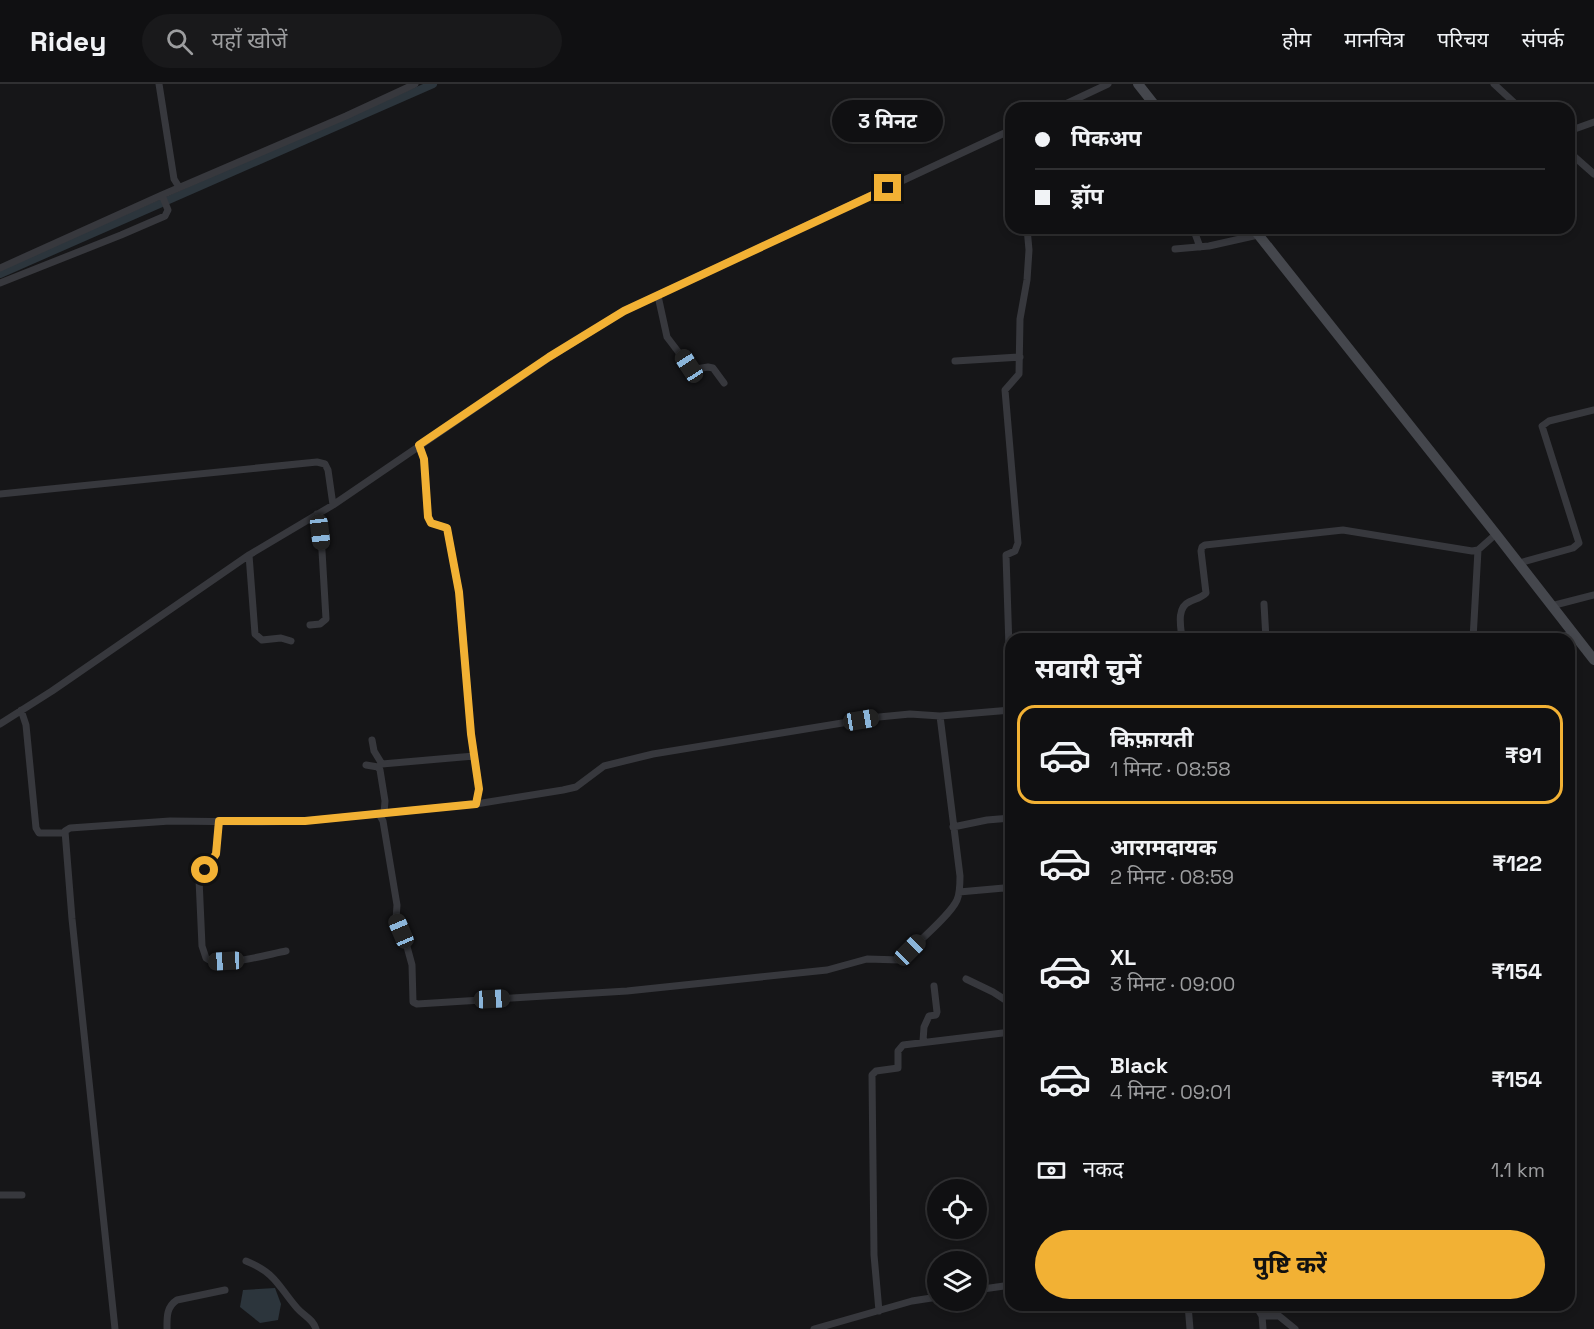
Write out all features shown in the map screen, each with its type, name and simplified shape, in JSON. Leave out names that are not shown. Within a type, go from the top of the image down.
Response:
[{"type":"street","points":[[159,84],[174,179],[179,187]]},
{"type":"street","points":[[0,268],[163,198],[179,187],[415,84]]},
{"type":"street","points":[[1070,102],[1108,84]]},
{"type":"street","points":[[1138,84],[1152,102]]},
{"type":"street","points":[[1494,84],[1514,102]]},
{"type":"street","points":[[1575,129],[1594,122]]},
{"type":"street","points":[[0,724],[249,555],[333,505],[549,357],[624,311],[1005,133]]},
{"type":"street","points":[[1575,157],[1594,174]]},
{"type":"street","points":[[0,283],[165,216],[168,210],[163,198]]},
{"type":"street","points":[[1009,633],[1006,555],[1016,551],[1018,543],[1005,390],[1019,374],[1020,319],[1027,280],[1029,250],[1028,234]]},
{"type":"street","points":[[1195,234],[1200,247]]},
{"type":"street","points":[[1174,249],[1200,247],[1246,234]]},
{"type":"street","points":[[1258,234],[1572,633]]},
{"type":"street","points":[[658,296],[667,337],[689,366],[696,369],[713,368],[724,383]]},
{"type":"street","points":[[955,361],[1020,357]]},
{"type":"street","points":[[1519,563],[1573,548],[1579,543],[1542,426],[1549,421],[1594,410]]},
{"type":"street","points":[[419,445],[424,459],[429,520],[434,524],[446,526],[448,530],[459,592],[479,789],[476,804]]},
{"type":"street","points":[[0,494],[317,462],[325,464],[328,470],[333,505]]},
{"type":"street","points":[[310,626],[326,619],[322,551],[317,514]]},
{"type":"street","points":[[1181,633],[1180,616],[1185,603],[1202,597],[1206,593],[1201,551],[1205,545],[1343,530],[1478,550]]},
{"type":"street","points":[[1473,633],[1478,550],[1496,534]]},
{"type":"street","points":[[249,555],[255,634],[262,640],[281,638],[291,641]]},
{"type":"street","points":[[1551,606],[1594,595]]},
{"type":"street","points":[[1264,604],[1266,633]]},
{"type":"street","points":[[1575,636],[1594,660]]},
{"type":"street","points":[[21,710],[26,725],[36,828],[39,833],[64,833],[70,828],[170,821],[305,821],[476,804],[576,787],[604,766],[671,750],[879,717],[910,714],[940,716],[1005,711]]},
{"type":"street","points":[[366,765],[378,766],[380,770],[385,801],[382,813],[397,905],[396,919],[412,965],[413,1002],[417,1004],[627,991],[827,970],[867,959],[900,960],[951,909],[958,899],[960,876],[940,716]]},
{"type":"street","points":[[372,740],[374,751],[382,764],[474,756]]},
{"type":"street","points":[[953,827],[1005,818]]},
{"type":"street","points":[[219,821],[216,854],[199,879],[202,946],[206,958],[214,962],[226,961],[256,958],[286,951]]},
{"type":"street","points":[[64,833],[115,1329]]},
{"type":"street","points":[[959,892],[1005,888]]},
{"type":"street","points":[[966,979],[1005,1000]]},
{"type":"street","points":[[923,1041],[924,1027],[929,1016],[936,1015],[937,1012],[934,986]]},
{"type":"street","points":[[879,1311],[874,1255],[872,1075],[876,1071],[897,1069],[899,1047],[923,1041],[1005,1032]]},
{"type":"street","points":[[0,1195],[22,1195]]},
{"type":"street","points":[[246,1261],[260,1266],[273,1276],[298,1309],[314,1322],[316,1329]]},
{"type":"street","points":[[987,1288],[1005,1286]]},
{"type":"street","points":[[167,1329],[171,1304],[177,1300],[225,1290]]},
{"type":"street","points":[[814,1329],[927,1299]]},
{"type":"street","points":[[1188,1311],[1190,1329]]},
{"type":"street","points":[[1259,1311],[1263,1329]]},
{"type":"street","points":[[1262,1316],[1279,1316],[1295,1329]]},
{"type":"shaded area","points":[[275,1288],[281,1304],[278,1320],[260,1323],[240,1307],[243,1290]]},
{"type":"waterway","points":[[0,274],[433,84]]},
{"type":"route","points":[[205,870],[216,854],[219,821],[305,821],[476,804],[479,789],[471,734],[459,592],[447,526],[431,523],[428,517],[424,459],[419,445],[549,357],[624,311],[888,188]]}]
